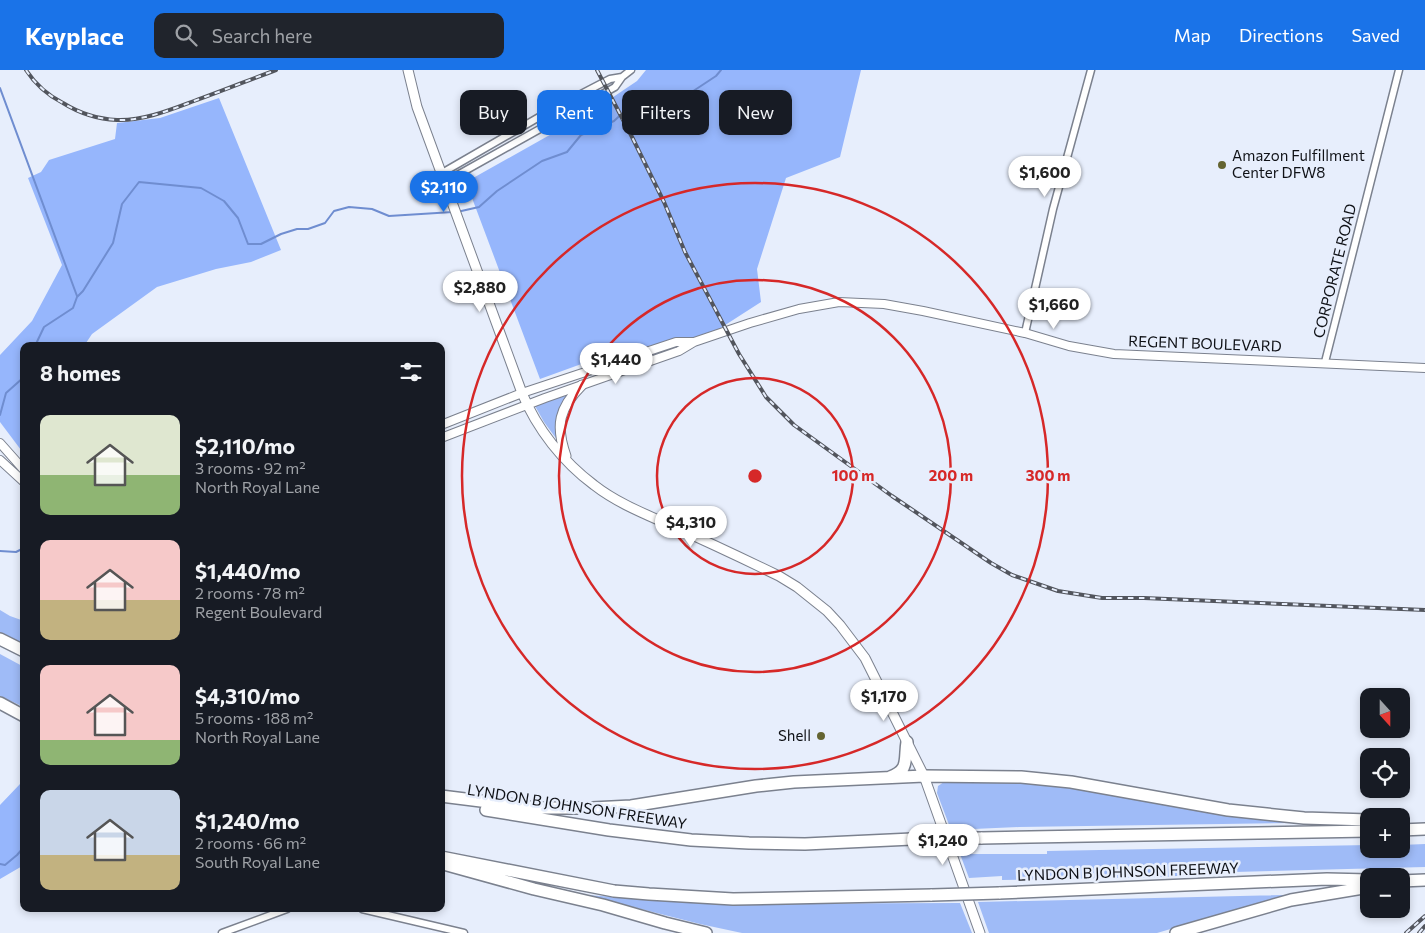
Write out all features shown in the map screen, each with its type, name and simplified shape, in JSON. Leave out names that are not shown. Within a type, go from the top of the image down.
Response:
[{"type":"highway","points":[[0,639],[20,650]]},
{"type":"highway","points":[[0,703],[20,714]]},
{"type":"highway","points":[[887,778],[898,774],[906,763],[907,742]]},
{"type":"highway","points":[[445,797],[537,808],[606,808],[794,782],[924,776],[1043,778],[1228,810],[1304,818],[1360,820]]},
{"type":"highway","name":"LYNDON B JOHNSON FREEWAY","points":[[445,801],[512,815],[609,830],[692,840],[749,843],[805,844],[981,838],[1360,831]]},
{"type":"highway","name":"LYNDON B JOHNSON FREEWAY","points":[[445,858],[598,888],[649,894],[733,899],[999,893],[1327,879],[1360,880]]},
{"type":"highway","points":[[445,864],[534,889],[603,905],[665,924],[706,933]]},
{"type":"highway","points":[[1410,881],[1425,880]]},
{"type":"highway","points":[[1176,933],[1291,900],[1360,888]]},
{"type":"main road","points":[[408,70],[417,107],[522,393],[546,436],[567,461],[594,485],[619,502],[752,563],[797,587],[827,611],[840,625],[865,658],[924,776],[980,933]]},
{"type":"main road","points":[[567,461],[560,440],[560,419],[567,402],[582,385]]},
{"type":"street","points":[[611,90],[615,88],[622,77],[631,70]]},
{"type":"street","points":[[1025,333],[1054,208],[1091,70]]},
{"type":"street","name":"CORPORATE ROAD","points":[[1325,362],[1399,70]]},
{"type":"street","points":[[589,90],[610,79],[622,77]]},
{"type":"street","points":[[442,173],[537,118]]},
{"type":"street","points":[[445,182],[537,131]]},
{"type":"street","name":"REGENT BOULEVARD","points":[[445,436],[679,351],[694,342],[750,323],[839,302],[884,304],[1025,333],[1069,346],[1114,354],[1425,368]]},
{"type":"street","name":"REGENT BOULEVARD","points":[[445,423],[522,393],[676,342],[694,342]]},
{"type":"street","points":[[0,443],[20,466]]},
{"type":"street","points":[[0,460],[20,479]]},
{"type":"street","points":[[222,933],[279,912]]},
{"type":"street","points":[[375,912],[464,933]]},
{"type":"shaded area","points":[[646,70],[861,70],[840,157],[786,178],[757,269],[761,302],[705,338],[620,350],[540,379],[466,182],[550,135],[612,135],[612,98],[622,91],[622,135],[709,135],[709,90],[624,90],[637,81]]},
{"type":"shaded area","points":[[219,98],[281,250],[251,262],[216,269],[157,287],[92,334],[87,342],[20,342],[20,449],[0,422],[0,355],[32,321],[62,265],[28,178],[41,172],[49,160],[115,139],[117,123],[160,118]]},
{"type":"shaded area","points":[[566,395],[568,396],[558,441],[535,406]]},
{"type":"shaded area","points":[[0,610],[20,620],[20,644],[0,633]]},
{"type":"shaded area","points":[[0,654],[20,665],[20,705],[0,696]]},
{"type":"shaded area","points":[[1014,780],[1057,783],[1292,819],[1292,823],[1019,827],[951,830],[937,793],[938,786],[944,782]]},
{"type":"shaded area","points":[[20,784],[20,867],[0,879],[0,805]]},
{"type":"shaded area","points":[[1425,844],[1425,867],[1234,872],[1162,877],[1002,880],[1002,876],[969,878],[960,854],[1047,854],[1047,851],[1360,845],[1360,858],[1410,858],[1410,845]]},
{"type":"shaded area","points":[[586,895],[716,904],[960,903],[972,933],[742,933]]},
{"type":"shaded area","points":[[1286,895],[1157,933],[989,933],[978,902]]},
{"type":"waterway","points":[[457,212],[479,207],[497,191],[542,161],[567,152],[581,135],[614,121],[627,109],[639,105],[647,99],[654,98],[662,109],[666,109],[716,76],[721,70]]},
{"type":"waterway","points":[[0,88],[77,296]]},
{"type":"waterway","points":[[37,342],[44,327],[73,308],[77,297],[83,291],[113,243],[122,204],[139,182],[201,188],[224,201],[238,218],[248,244],[261,244],[281,234],[297,229],[308,229],[325,223],[334,211],[349,207],[372,209],[389,216],[453,212]]},
{"type":"waterway","points":[[0,415],[6,393],[20,381]]},
{"type":"waterway","points":[[0,551],[16,552],[20,550]]},
{"type":"waterway","points":[[0,864],[5,865],[20,852]]},
{"type":"railway","points":[[26,70],[43,89],[69,107],[95,117],[117,120],[137,119],[166,111],[276,70]]},
{"type":"railway","points":[[597,70],[664,202],[685,252],[739,354],[766,397],[794,425],[892,496],[991,563],[1012,575],[1058,591],[1102,598],[1144,598],[1425,610]]},
{"type":"railway","points":[[1406,933],[1425,916]]},
{"type":"railway","points":[[1419,933],[1425,926]]},
{"type":"place","name":"Amazon Fulfillment Center DFW8","points":[[1222,165]]},
{"type":"place","name":"Shell","points":[[821,736]]}]
